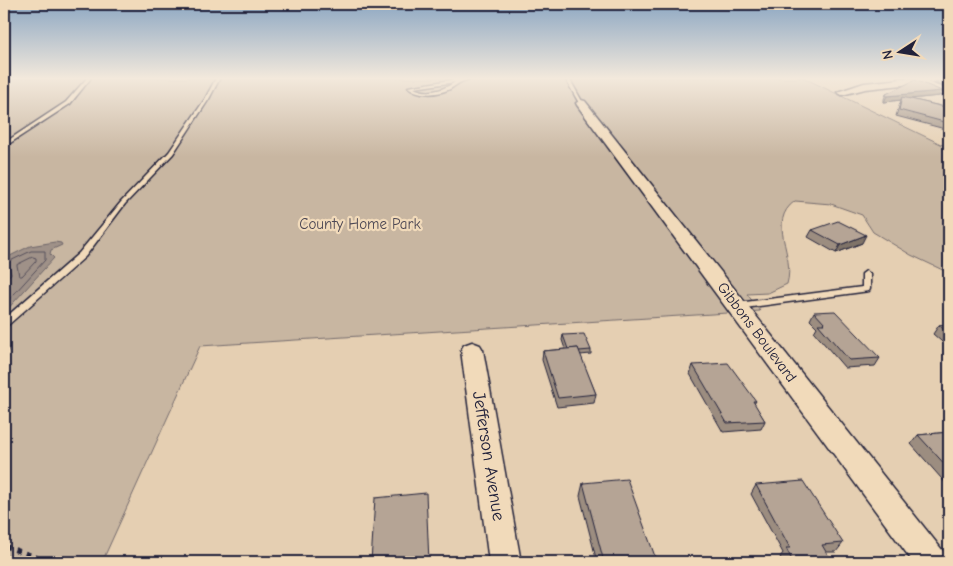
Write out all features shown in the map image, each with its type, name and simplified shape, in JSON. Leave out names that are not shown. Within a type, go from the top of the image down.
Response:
[{"type":"street","name":"Gibbons Boulevard","points":[[582,104],[932,562]]},
{"type":"street","name":"Jefferson Avenue","points":[[472,350],[506,562]]},
{"type":"lane","points":[[4,145],[66,104]]},
{"type":"lane","points":[[4,324],[82,255],[123,203],[163,163],[203,104]]},
{"type":"lane","points":[[738,306],[866,289],[866,274]]},
{"type":"path","points":[[4,349],[10,350]]},
{"type":"path","points":[[4,546],[36,557],[35,562]]},
{"type":"green space","name":"County Home Park","points":[[4,104],[859,104],[949,148],[949,273],[911,255],[873,232],[862,215],[831,204],[795,201],[787,209],[782,229],[788,261],[789,273],[787,284],[768,293],[747,294],[760,311],[200,346],[102,562],[4,562]]},
{"type":"water","points":[[55,242],[62,245],[51,250],[50,254],[54,258],[4,313],[4,276],[7,272],[4,271],[4,259],[30,246]]},
{"type":"building","points":[[900,104],[934,104],[949,108],[949,122],[948,123],[899,110]]},
{"type":"building","points":[[838,221],[866,235],[840,245],[812,230]]},
{"type":"building","points":[[835,311],[880,358],[849,360],[818,324],[825,324],[814,312]]},
{"type":"building","points":[[949,324],[949,334],[939,325]]},
{"type":"building","points":[[584,334],[591,350],[579,351],[578,348],[568,349],[563,335]]},
{"type":"building","points":[[578,348],[596,394],[558,398],[543,351]]},
{"type":"building","points":[[728,363],[756,401],[753,401],[765,421],[727,423],[693,365]]},
{"type":"building","points":[[949,432],[949,469],[918,435]]},
{"type":"building","points":[[627,479],[657,562],[604,562],[583,483]]},
{"type":"building","points":[[803,481],[843,543],[822,545],[832,562],[793,562],[786,548],[790,548],[756,485]]},
{"type":"building","points":[[426,493],[429,562],[371,562],[375,498]]}]
